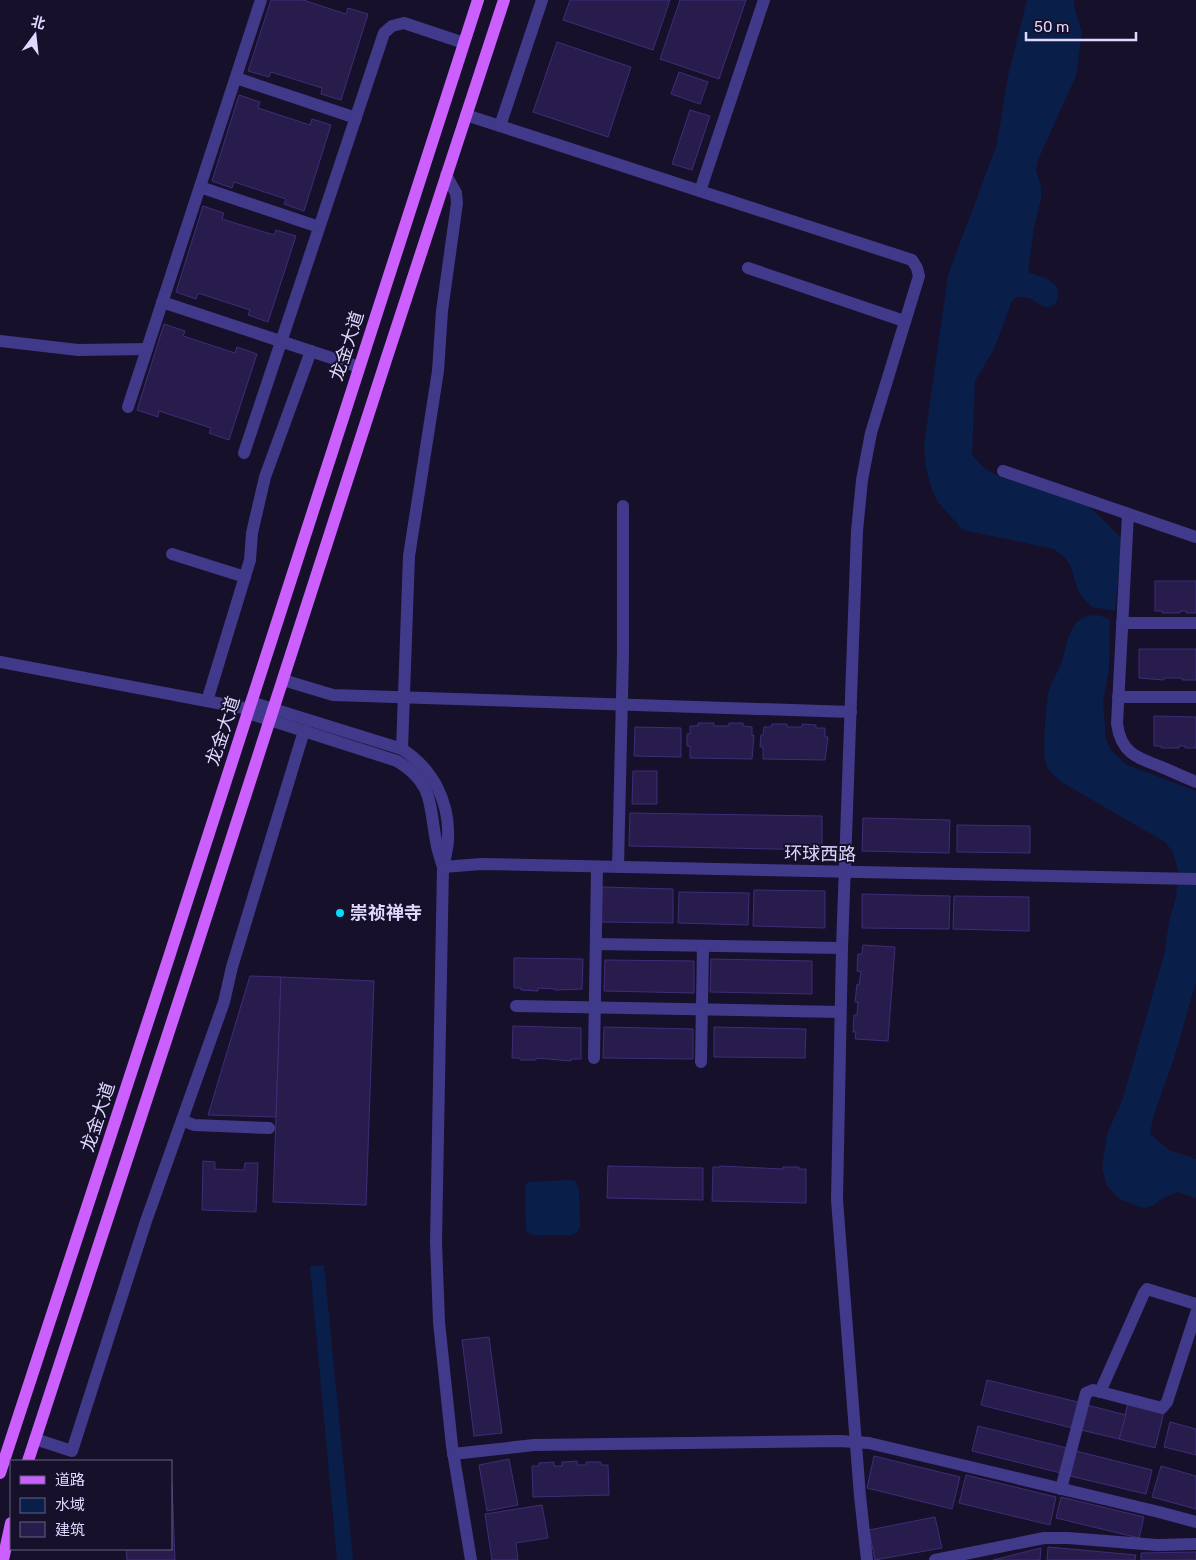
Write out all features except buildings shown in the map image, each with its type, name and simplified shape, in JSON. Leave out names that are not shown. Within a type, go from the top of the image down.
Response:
[{"type":"main road","name":"龙金大道","points":[[0,1473],[478,0]]},
{"type":"main road","points":[[28,1460],[504,0]]},
{"type":"main road","points":[[3,1560],[10,1528]]},
{"type":"street","points":[[128,407],[262,0]]},
{"type":"street","points":[[500,126],[542,0]]},
{"type":"street","points":[[700,191],[764,0]]},
{"type":"street","points":[[244,454],[384,33],[392,26],[404,23],[464,43]]},
{"type":"street","points":[[236,78],[356,118]]},
{"type":"street","points":[[466,114],[912,260],[917,268],[918,276],[873,426],[862,480],[857,531],[840,1012],[837,1200],[867,1560]]},
{"type":"street","points":[[402,749],[409,556],[438,371],[442,311],[457,203],[456,193],[446,175]]},
{"type":"street","points":[[200,187],[319,227]]},
{"type":"street","points":[[748,268],[904,322]]},
{"type":"street","points":[[162,302],[359,367]]},
{"type":"street","points":[[0,342],[78,350],[147,349]]},
{"type":"street","points":[[207,701],[250,560],[252,533],[265,477],[311,351]]},
{"type":"street","points":[[1003,471],[1196,537]]},
{"type":"street","points":[[618,867],[622,705],[623,506]]},
{"type":"street","points":[[1128,514],[1118,697],[1118,731],[1128,751],[1135,756],[1196,782]]},
{"type":"street","points":[[172,554],[245,577]]},
{"type":"street","points":[[1122,623],[1196,623]]},
{"type":"street","points":[[0,662],[249,708],[402,749],[424,766],[436,784],[441,794],[447,822],[448,840],[443,867],[436,1242],[442,1362],[453,1454],[471,1560]]},
{"type":"street","points":[[283,680],[333,695],[850,712]]},
{"type":"street","points":[[1118,697],[1196,697]]},
{"type":"street","points":[[272,715],[304,731],[397,761],[415,775],[426,789],[429,798],[435,824],[436,841],[443,867]]},
{"type":"street","points":[[35,1439],[72,1451],[146,1222],[224,1002],[232,967],[304,731]]},
{"type":"street","name":"环球西路","points":[[443,867],[481,864],[1196,879]]},
{"type":"street","points":[[594,1058],[597,867]]},
{"type":"street","points":[[596,944],[842,948]]},
{"type":"street","points":[[701,1062],[703,946]]},
{"type":"street","points":[[516,1006],[840,1012]]},
{"type":"street","points":[[182,1120],[194,1125],[268,1128]]},
{"type":"street","points":[[1100,1392],[1144,1293],[1148,1289],[1196,1304]]},
{"type":"street","points":[[1061,1489],[1086,1392],[1093,1390],[1162,1408],[1166,1402],[1196,1314]]},
{"type":"street","points":[[453,1454],[534,1446],[840,1441],[869,1443],[1196,1522]]},
{"type":"street","points":[[935,1560],[1050,1538],[1157,1545],[1196,1544]]},
{"type":"water","points":[[1027,0],[1074,0],[1082,33],[1076,76],[1038,160],[1036,170],[1041,187],[1041,199],[1034,228],[1028,272],[1050,281],[1057,288],[1058,294],[1057,300],[1050,307],[1044,307],[1026,297],[1016,297],[1012,301],[994,349],[975,381],[972,455],[984,468],[1000,477],[1087,504],[1122,539],[1115,611],[1092,607],[1087,602],[1079,592],[1066,559],[1054,549],[963,530],[937,501],[926,468],[924,445],[948,275],[997,144],[1008,76]]},
{"type":"water","points":[[1094,615],[1110,620],[1109,669],[1103,702],[1106,740],[1112,751],[1125,764],[1196,791],[1196,983],[1176,1051],[1154,1115],[1150,1134],[1169,1150],[1196,1159],[1196,1198],[1177,1192],[1145,1208],[1118,1198],[1106,1184],[1102,1167],[1107,1134],[1123,1098],[1164,955],[1169,922],[1176,897],[1178,874],[1176,863],[1173,852],[1165,842],[1063,783],[1047,766],[1044,753],[1049,690],[1061,665],[1074,625],[1079,620]]},
{"type":"water","points":[[575,1181],[579,1189],[580,1227],[577,1232],[572,1235],[533,1235],[526,1231],[525,1187],[528,1182]]},
{"type":"water","points":[[324,1265],[353,1560],[337,1560],[310,1266]]},
{"type":"place","name":"崇祯禅寺","points":[[340,913]]}]
